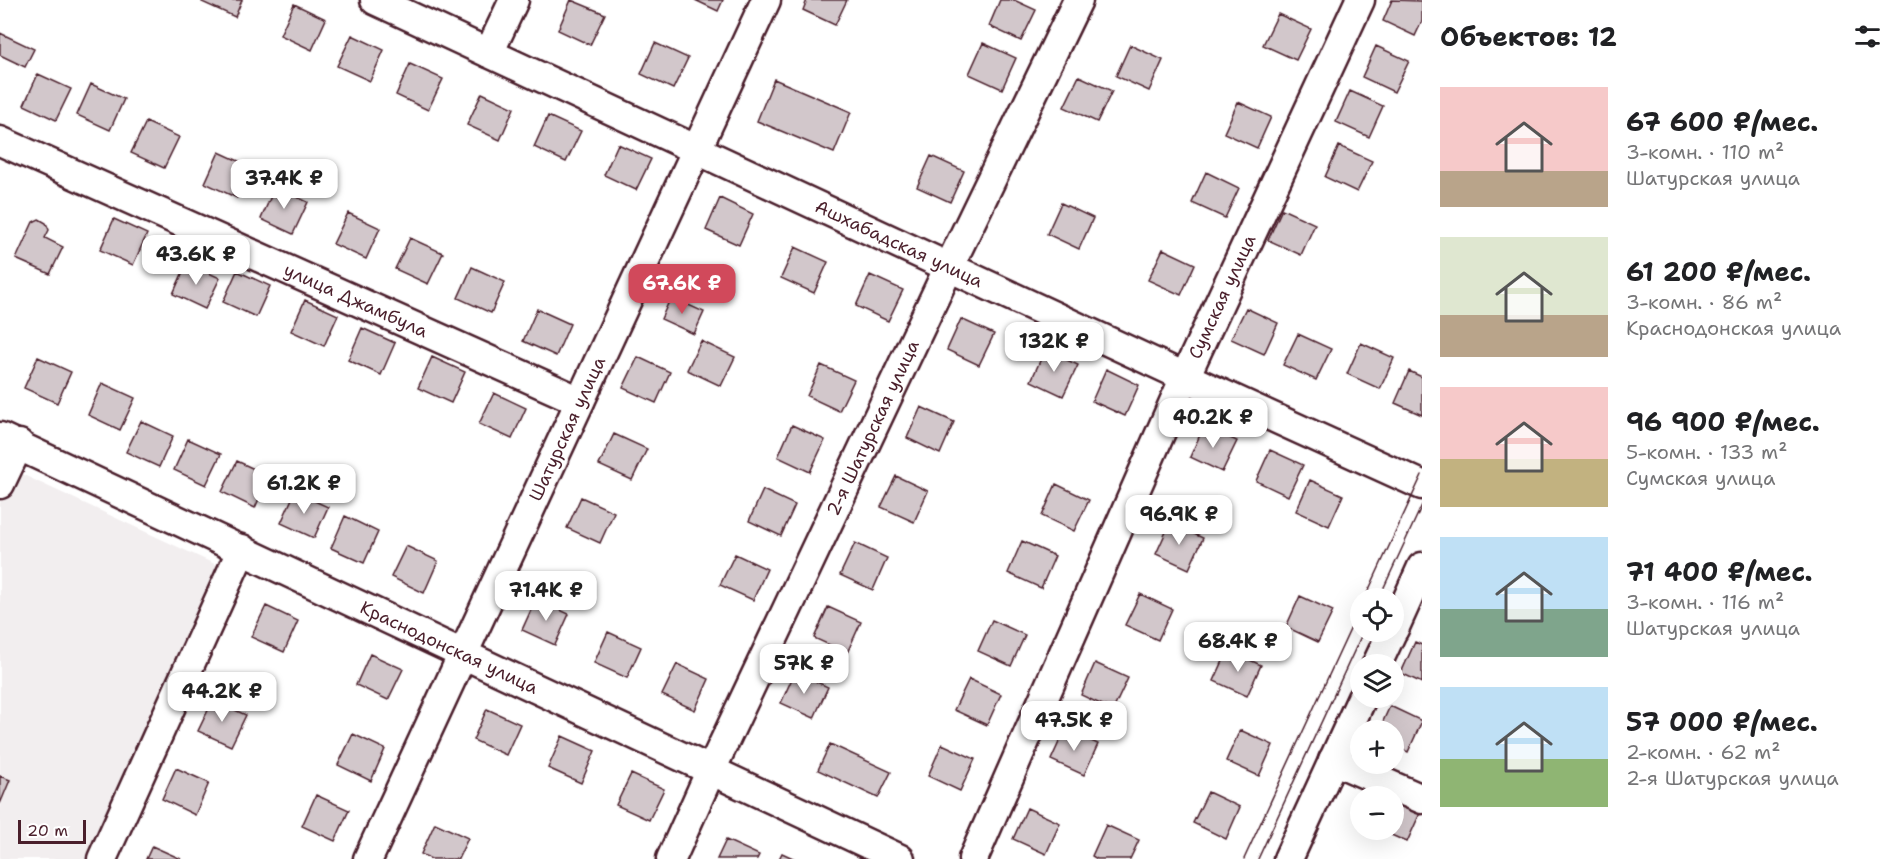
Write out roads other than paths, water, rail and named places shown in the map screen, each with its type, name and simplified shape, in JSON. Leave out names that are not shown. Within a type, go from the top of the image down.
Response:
[{"type":"street","name":"Ашхабадская улица","points":[[375,0],[1422,485]]},
{"type":"street","points":[[489,53],[514,0]]},
{"type":"street","name":"Шатурская улица","points":[[368,859],[766,0]]},
{"type":"street","name":"2-я Шатурская улица","points":[[671,859],[949,267],[1078,0]]},
{"type":"street","name":"Сумская улица","points":[[973,859],[1185,377],[1360,0]]},
{"type":"street","name":"улица Джамбула","points":[[0,141],[580,401]]},
{"type":"street","points":[[0,484],[9,440]]},
{"type":"street","name":"Краснодонская улица","points":[[9,440],[900,859]]},
{"type":"street","points":[[102,859],[242,549]]},
{"type":"street","points":[[1404,606],[1422,567]]},
{"type":"street","points":[[1288,859],[1357,708]]},
{"type":"street","points":[[1333,760],[1422,799]]},
{"type":"tram line","points":[[1370,588],[1422,475]]},
{"type":"tram line","points":[[1384,588],[1422,505]]},
{"type":"tram line","points":[[1244,859],[1350,630]]},
{"type":"tram line","points":[[1258,859],[1358,642]]}]
